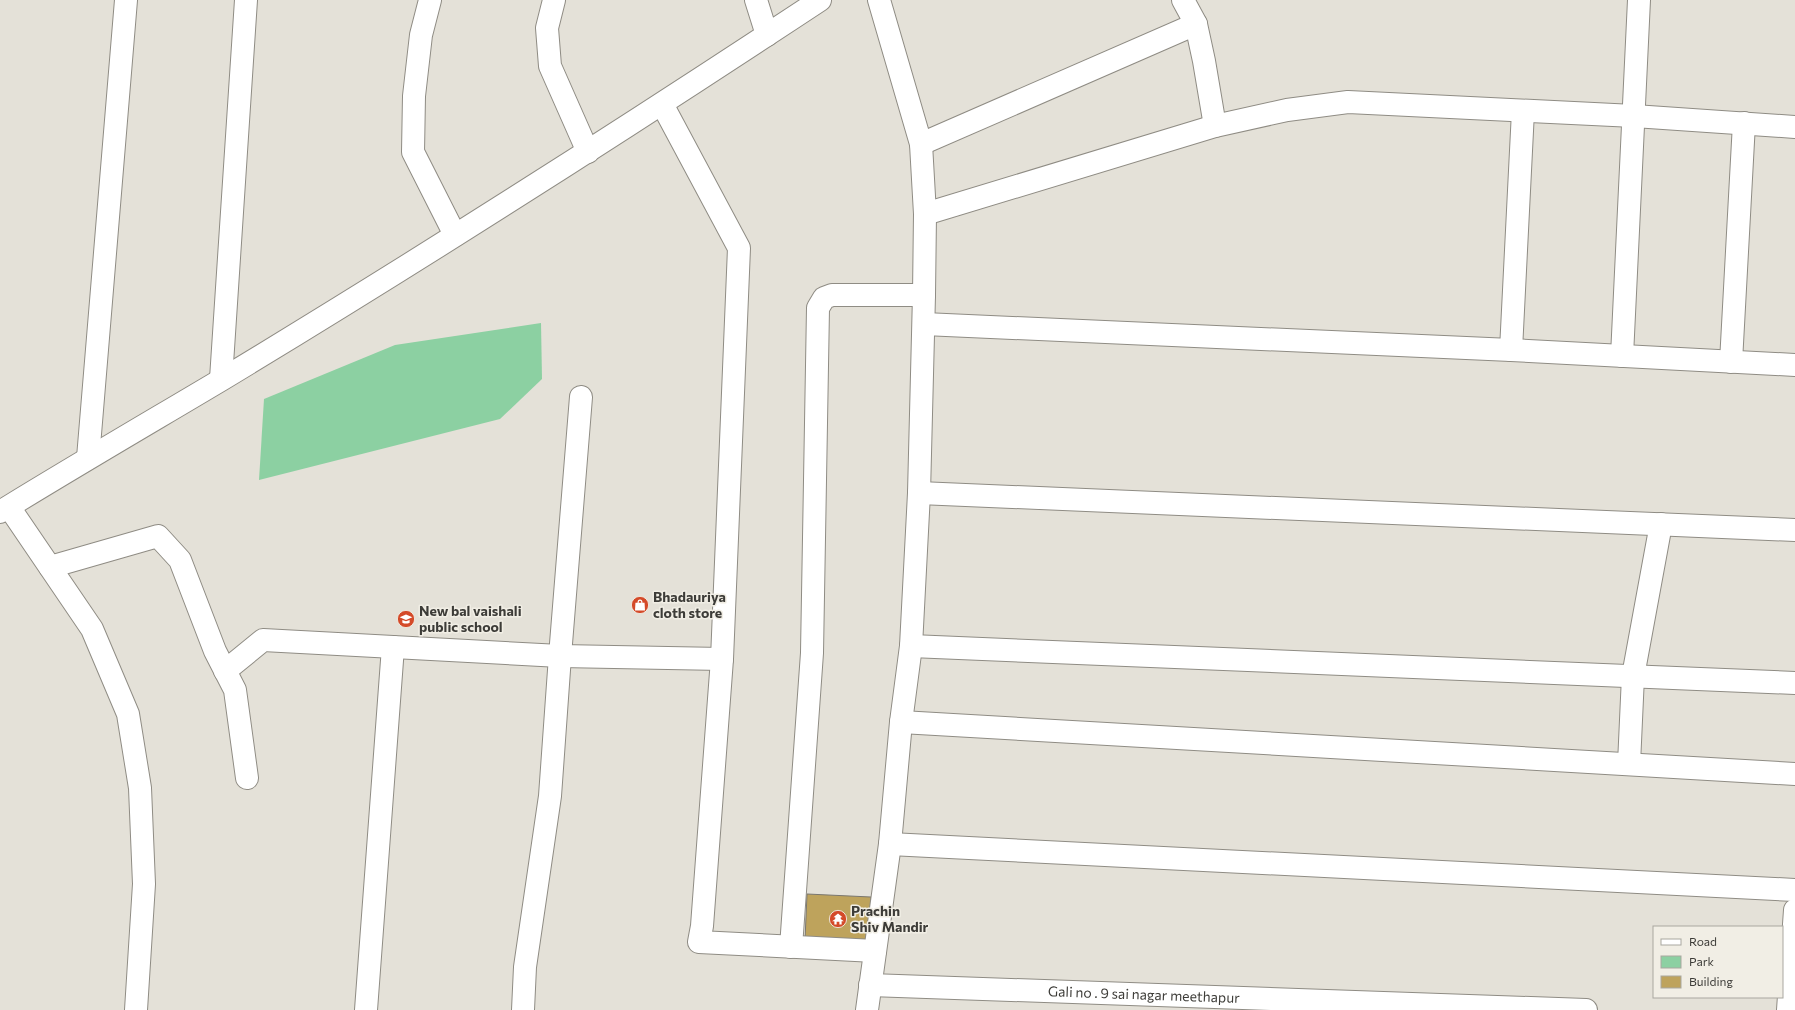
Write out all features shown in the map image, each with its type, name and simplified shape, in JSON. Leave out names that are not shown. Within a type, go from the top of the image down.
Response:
[{"type":"street","points":[[88,458],[126,0]]},
{"type":"street","points":[[221,379],[246,0]]},
{"type":"street","points":[[430,0],[421,34],[414,96],[413,152],[456,235]]},
{"type":"street","points":[[554,0],[547,28],[550,66],[588,152]]},
{"type":"street","points":[[756,0],[767,35]]},
{"type":"street","points":[[136,1010],[144,884],[140,788],[128,714],[92,629],[50,567],[4,510],[456,235],[588,152],[820,0]]},
{"type":"street","points":[[867,1010],[890,844],[901,722],[911,646],[919,493],[924,324],[925,214],[921,144],[880,0]]},
{"type":"street","points":[[1183,0],[1196,24],[1215,126]]},
{"type":"street","points":[[1622,356],[1639,0]]},
{"type":"street","points":[[921,144],[1196,24]]},
{"type":"street","points":[[925,214],[1215,126],[1287,110],[1348,102],[1634,116],[1795,127]]},
{"type":"street","points":[[662,104],[739,248],[722,659],[702,926],[699,942],[875,951]]},
{"type":"street","points":[[1511,350],[1523,111]]},
{"type":"street","points":[[1731,362],[1744,123]]},
{"type":"street","points":[[791,947],[812,653],[818,308],[824,298],[832,295],[924,295]]},
{"type":"street","points":[[924,324],[1511,350],[1795,365]]},
{"type":"street","points":[[523,1010],[525,967],[550,796],[581,397]]},
{"type":"street","points":[[919,493],[1795,530]]},
{"type":"street","points":[[1629,764],[1633,676],[1661,524]]},
{"type":"street","points":[[50,567],[158,536],[180,560],[215,651],[235,690],[247,778]]},
{"type":"street","points":[[225,671],[263,640],[560,656],[722,659]]},
{"type":"street","points":[[911,646],[1795,683]]},
{"type":"street","points":[[366,1010],[393,647]]},
{"type":"street","points":[[901,722],[1795,774]]},
{"type":"street","points":[[890,844],[1795,890]]},
{"type":"street","points":[[1788,1010],[1795,910]]},
{"type":"street","name":"Gali no . 9 sai nagar meethapur","points":[[870,985],[1198,1003],[1586,1010]]},
{"type":"green space","points":[[541,323],[542,379],[500,419],[259,480],[264,399],[395,345]]},
{"type":"building","name":"Prachin Shiv Mandir","points":[[807,894],[871,897],[869,944],[805,940]]},
{"type":"place","name":"Bhadauriya cloth store","points":[[640,605]]},
{"type":"place","name":"New bal vaishali public school","points":[[406,619]]},
{"type":"place","name":"Prachin Shiv Mandir","points":[[838,919]]}]
